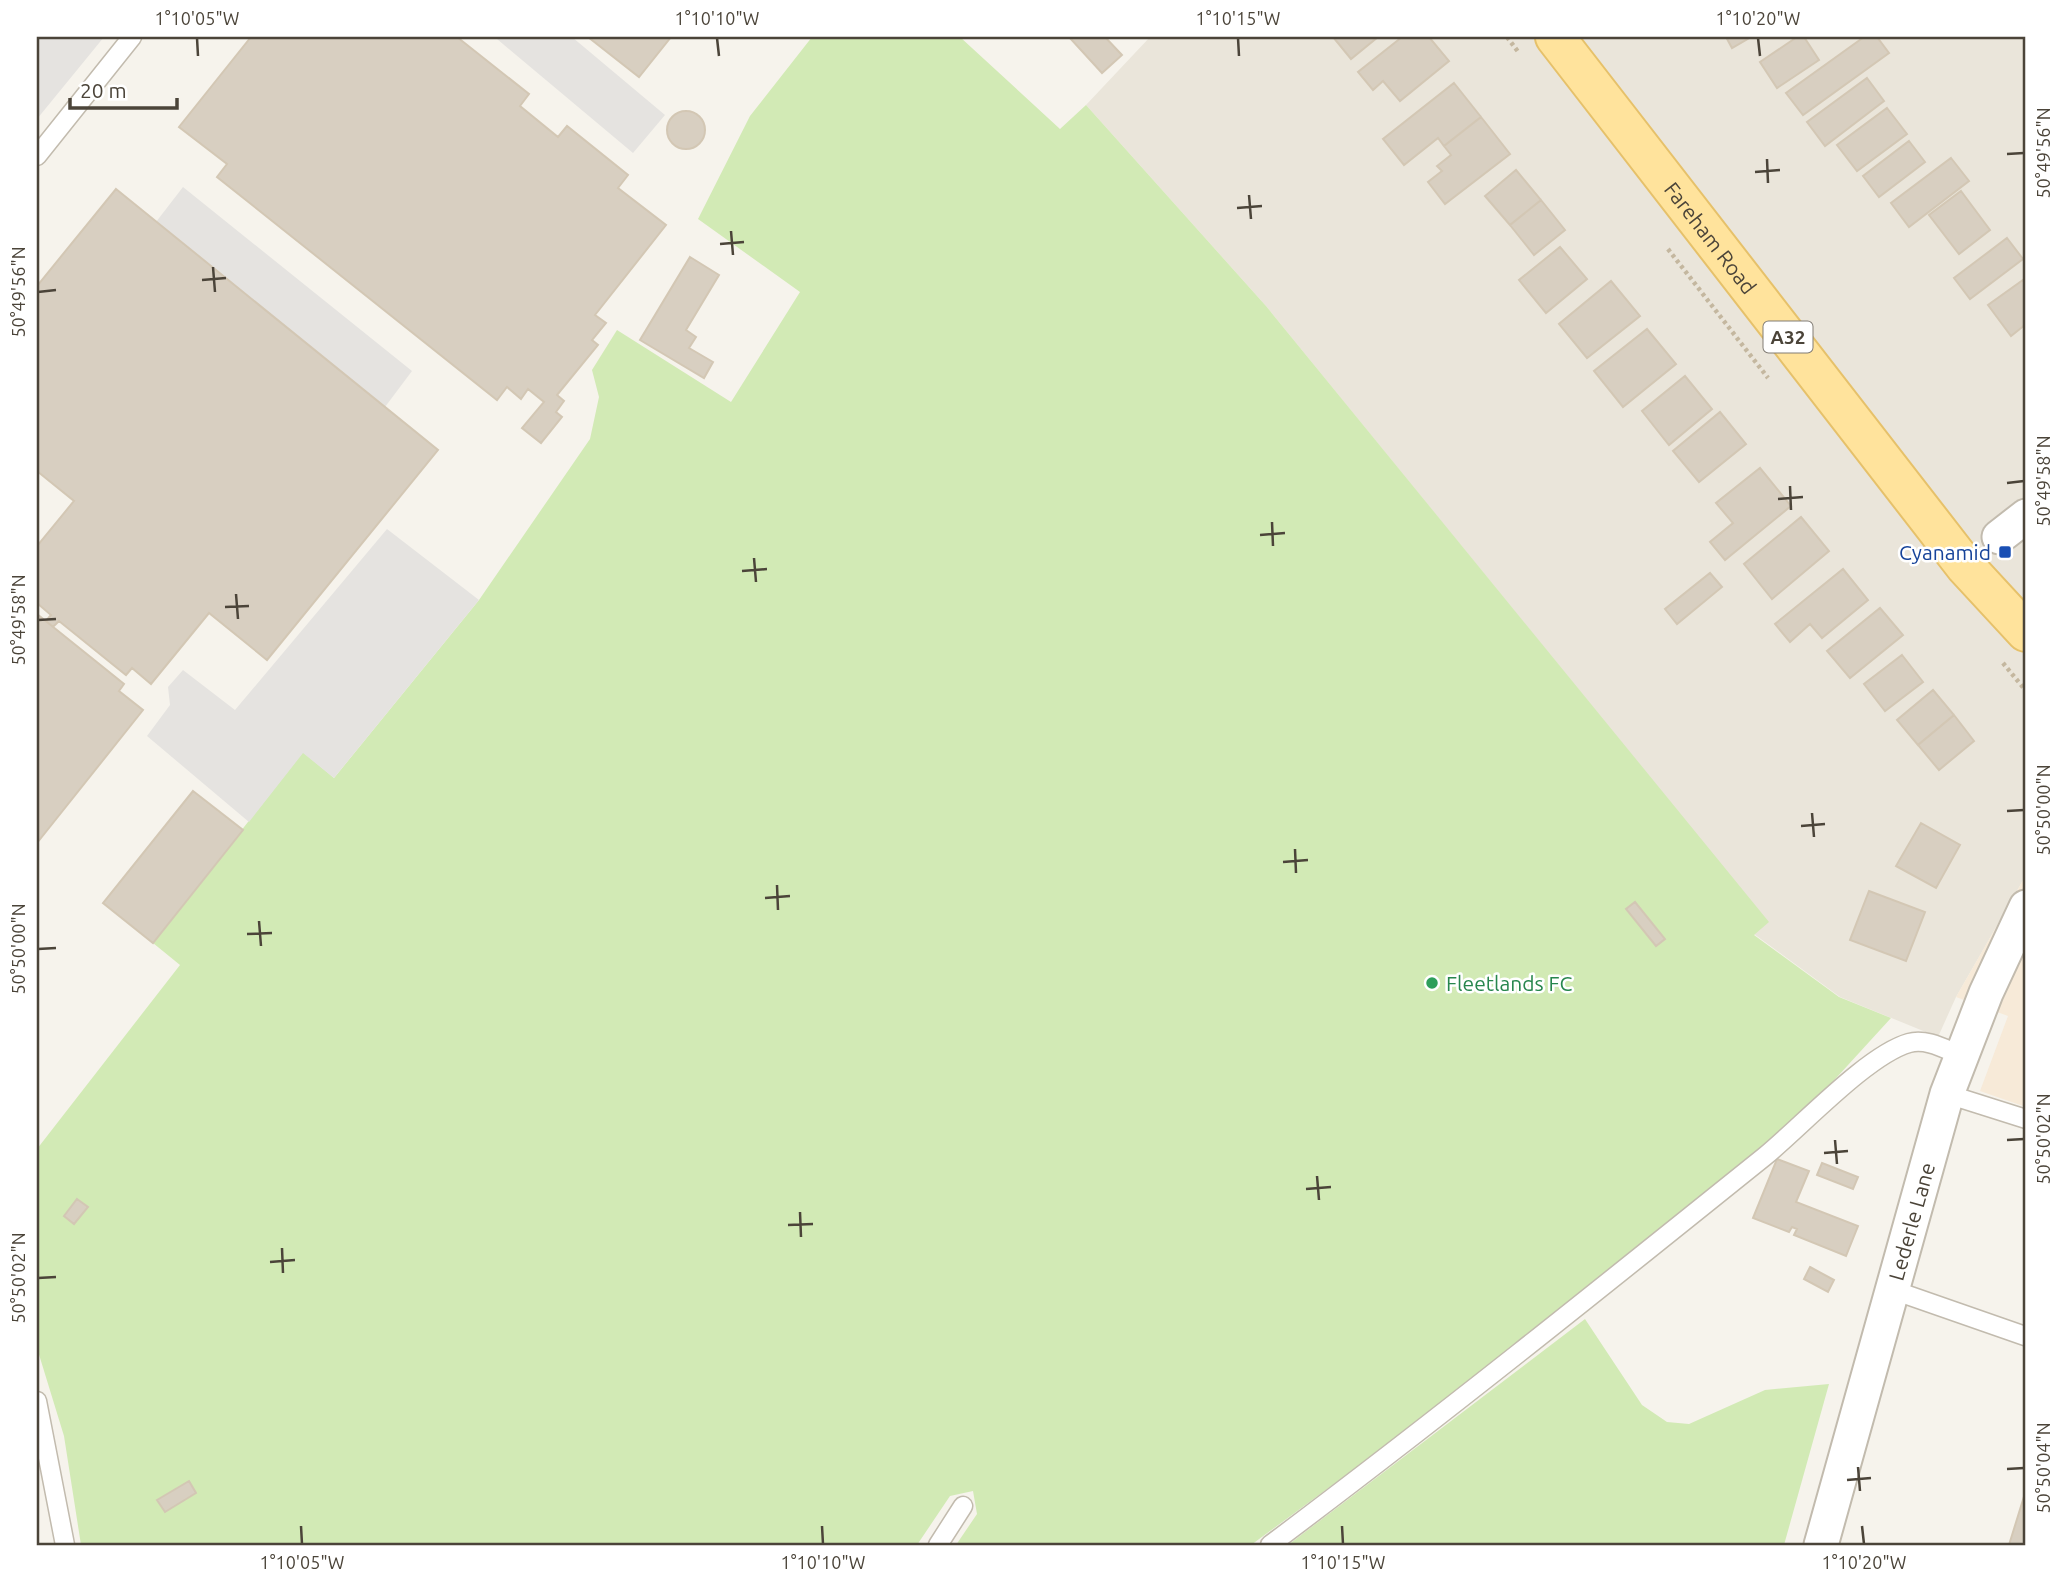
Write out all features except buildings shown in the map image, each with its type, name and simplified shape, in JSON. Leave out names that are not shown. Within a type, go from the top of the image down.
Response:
[{"type":"main road","name":"Fareham Road","points":[[1556,37],[1965,566],[2026,632]]},
{"type":"street","points":[[1999,537],[2026,516]]},
{"type":"street","name":"Lederle Lane","points":[[1821,1545],[1947,1094],[1960,1055],[2026,906]]},
{"type":"lane","points":[[37,156],[132,37]]},
{"type":"lane","points":[[1270,1545],[1403,1446],[1798,1130],[1872,1063],[1910,1043],[1927,1043],[1960,1055]]},
{"type":"lane","points":[[1947,1094],[2026,1119]]},
{"type":"lane","points":[[1893,1290],[2025,1336]]},
{"type":"lane","points":[[37,1401],[65,1545]]},
{"type":"lane","points":[[938,1545],[963,1506]]},
{"type":"shaded area","points":[[37,37],[104,37],[37,119]]},
{"type":"shaded area","points":[[572,37],[665,115],[633,153],[497,39]]},
{"type":"shaded area","points":[[1150,37],[2026,37],[2026,875],[1956,997],[1938,1037],[1840,997],[1754,934],[1768,922],[1266,306],[1086,105]]},
{"type":"shaded area","points":[[183,187],[412,371],[385,407],[156,222]]},
{"type":"shaded area","points":[[387,529],[479,600],[334,778],[303,753],[249,822],[147,736],[170,705],[168,687],[183,670],[235,710]]},
{"type":"shaded area","points":[[2026,875],[2026,1107],[1980,1091],[2008,1016],[1956,997]]},
{"type":"green space","points":[[812,37],[960,37],[1060,129],[1086,105],[1266,306],[1769,922],[1754,935],[1839,997],[1891,1018],[1795,1123],[1395,1439],[1251,1545],[956,1545],[977,1514],[973,1491],[950,1496],[917,1545],[81,1545],[64,1436],[37,1348],[37,1149],[180,965],[153,943],[303,752],[334,778],[479,600],[590,439],[599,397],[592,370],[617,330],[731,402],[800,292],[698,219],[750,116]]},
{"type":"green space","points":[[1585,1319],[1642,1405],[1667,1422],[1689,1424],[1765,1390],[1829,1384],[1784,1545],[1288,1545]]},
{"type":"place","name":"Cyanamid","points":[[2005,552]]},
{"type":"place","name":"Fleetlands FC","points":[[1432,983]]}]
